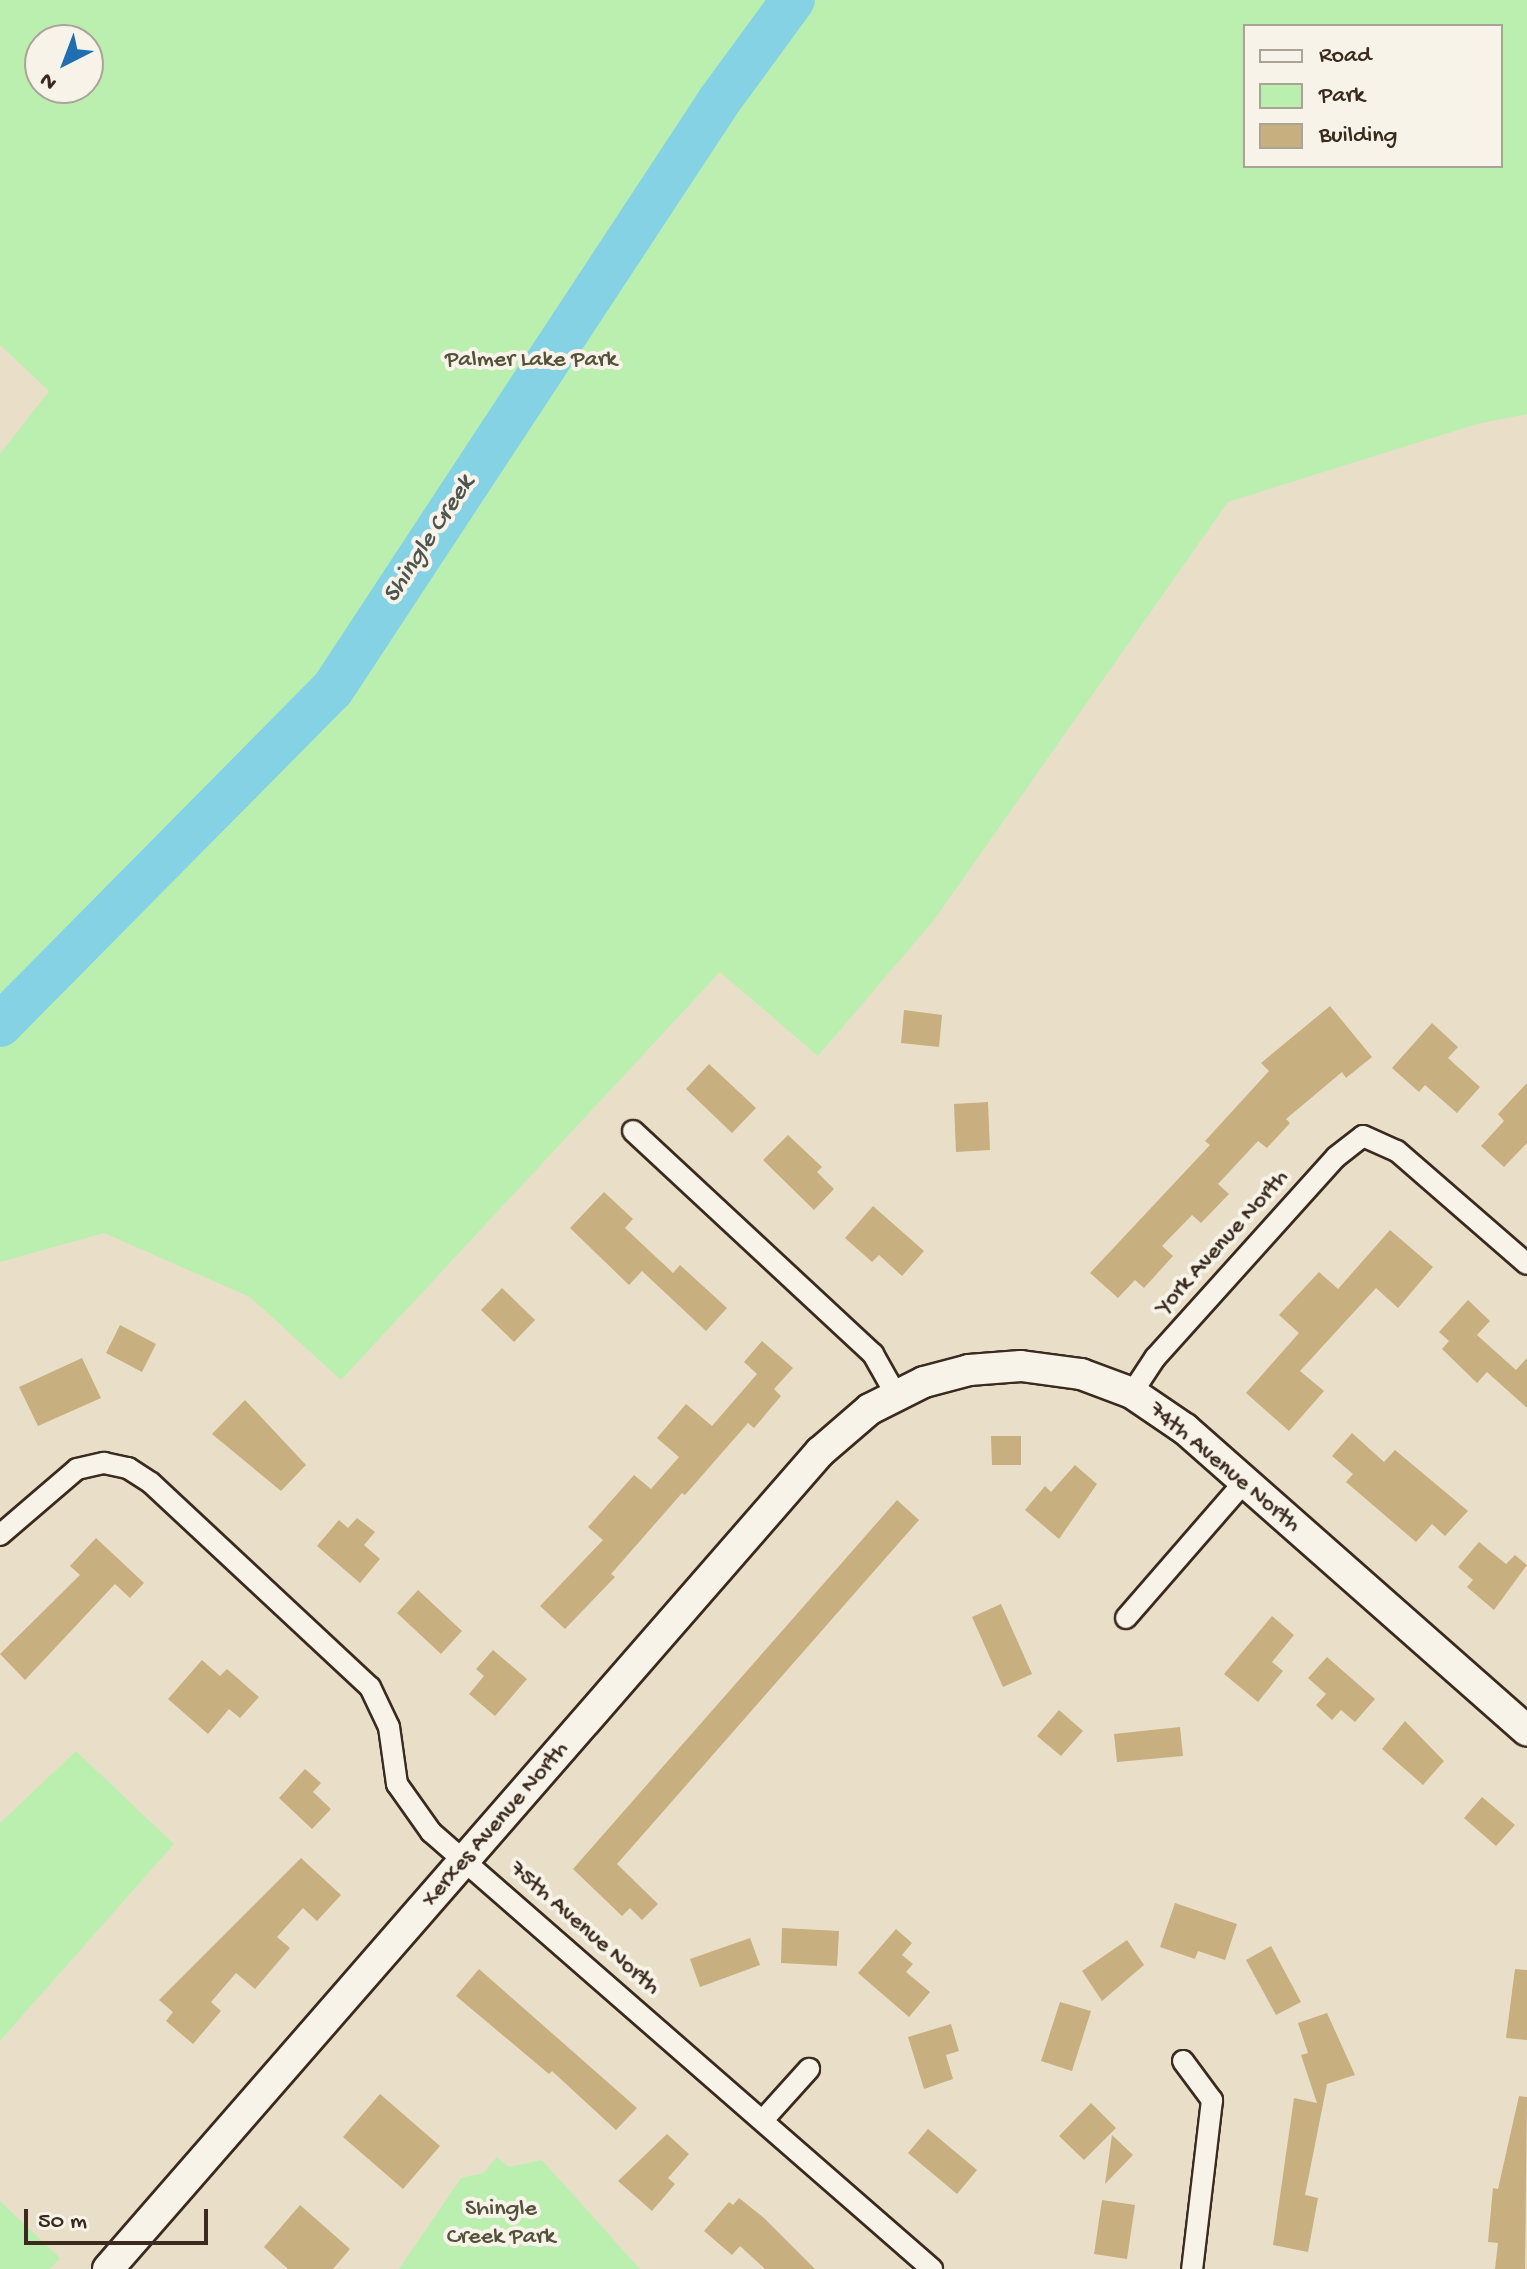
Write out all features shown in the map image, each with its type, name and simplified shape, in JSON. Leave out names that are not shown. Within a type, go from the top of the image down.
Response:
[{"type":"street","points":[[633,1131],[873,1354],[895,1393]]},
{"type":"street","name":"York Avenue North","points":[[1132,1393],[1155,1358],[1336,1157],[1363,1136],[1397,1151],[1524,1257]]},
{"type":"street","name":"74th Avenue North","points":[[895,1393],[949,1374],[1021,1366],[1081,1374],[1132,1393],[1185,1429],[1527,1730]]},
{"type":"street","name":"Xerxes Avenue North","points":[[108,2269],[820,1452],[895,1393]]},
{"type":"street","name":"75th Avenue North","points":[[0,1535],[77,1469],[104,1463],[128,1468],[151,1483],[370,1687],[389,1727],[394,1772],[408,1806],[465,1860],[932,2269]]},
{"type":"street","points":[[1126,1618],[1245,1481]]},
{"type":"street","points":[[1183,2061],[1212,2100],[1192,2269]]},
{"type":"street","points":[[763,2120],[809,2069]]},
{"type":"green space","name":"Palmer Lake Park","points":[[0,0],[1527,0],[1527,414],[1477,424],[1228,502],[934,920],[818,1056],[720,972],[341,1380],[250,1297],[104,1233],[0,1262],[0,454],[49,391],[0,345]]},
{"type":"green space","points":[[76,1751],[174,1844],[0,2041],[0,1823]]},
{"type":"green space","name":"Shingle Creek Park","points":[[497,2157],[509,2167],[542,2160],[640,2269],[399,2269],[461,2178],[483,2173]]},
{"type":"green space","points":[[0,2201],[60,2258],[50,2269],[0,2269]]},
{"type":"building","points":[[1330,1006],[1372,1057],[1346,1078],[1342,1072],[1286,1119],[1290,1123],[1267,1148],[1258,1141],[1218,1184],[1229,1194],[1201,1223],[1192,1215],[1162,1246],[1173,1256],[1144,1288],[1135,1280],[1118,1298],[1090,1273],[1210,1145],[1205,1141],[1269,1071],[1261,1063]]},
{"type":"building","points":[[904,1010],[942,1015],[939,1047],[901,1043]]},
{"type":"building","points":[[1432,1023],[1458,1047],[1448,1058],[1480,1087],[1457,1113],[1425,1085],[1419,1092],[1392,1068]]},
{"type":"building","points":[[709,1064],[756,1108],[732,1133],[686,1089]]},
{"type":"building","points":[[1527,1083],[1527,1143],[1504,1167],[1481,1146],[1504,1121],[1498,1114]]},
{"type":"building","points":[[988,1102],[990,1150],[956,1152],[954,1104]]},
{"type":"building","points":[[788,1135],[822,1167],[817,1172],[834,1189],[814,1210],[763,1160]]},
{"type":"building","points":[[604,1192],[633,1219],[625,1228],[673,1273],[680,1265],[727,1308],[706,1331],[642,1271],[629,1285],[570,1228]]},
{"type":"building","points":[[873,1206],[924,1251],[902,1276],[879,1255],[872,1262],[845,1238]]},
{"type":"building","points":[[1390,1230],[1433,1267],[1398,1308],[1376,1288],[1300,1371],[1324,1391],[1289,1431],[1246,1393],[1299,1333],[1279,1315],[1319,1272],[1338,1289]]},
{"type":"building","points":[[502,1288],[535,1320],[514,1342],[481,1310]]},
{"type":"building","points":[[1468,1300],[1490,1321],[1477,1335],[1516,1370],[1527,1358],[1527,1408],[1487,1372],[1477,1383],[1442,1349],[1449,1341],[1439,1332]]},
{"type":"building","points":[[120,1325],[156,1344],[142,1372],[106,1353]]},
{"type":"building","points":[[762,1341],[793,1368],[774,1389],[781,1396],[754,1428],[748,1423],[685,1495],[682,1493],[611,1574],[615,1577],[565,1629],[540,1606],[603,1540],[588,1527],[634,1475],[651,1489],[679,1457],[657,1438],[686,1404],[712,1426],[757,1374],[744,1362]]},
{"type":"building","points":[[82,1358],[101,1398],[38,1426],[19,1387]]},
{"type":"building","points":[[245,1400],[306,1465],[281,1491],[212,1434]]},
{"type":"building","points":[[1352,1433],[1384,1462],[1395,1450],[1468,1511],[1445,1536],[1432,1524],[1416,1542],[1346,1482],[1353,1474],[1332,1456]]},
{"type":"building","points":[[991,1436],[1021,1436],[1021,1465],[992,1465]]},
{"type":"building","points":[[1075,1465],[1097,1484],[1059,1539],[1025,1510],[1045,1486],[1051,1492]]},
{"type":"building","points":[[897,1500],[919,1520],[617,1864],[658,1904],[642,1920],[630,1908],[622,1916],[573,1869]]},
{"type":"building","points":[[357,1518],[375,1532],[364,1545],[380,1559],[360,1583],[317,1546],[339,1520],[348,1528]]},
{"type":"building","points":[[96,1538],[144,1583],[130,1598],[115,1584],[25,1680],[0,1654],[80,1575],[70,1566]]},
{"type":"building","points":[[1479,1542],[1506,1564],[1515,1555],[1527,1565],[1494,1610],[1467,1587],[1473,1580],[1458,1567]]},
{"type":"building","points":[[418,1590],[462,1631],[441,1654],[397,1613]]},
{"type":"building","points":[[1001,1604],[1032,1674],[1003,1687],[972,1617]]},
{"type":"building","points":[[1272,1616],[1294,1635],[1272,1662],[1283,1671],[1258,1702],[1224,1674]]},
{"type":"building","points":[[493,1650],[527,1679],[495,1716],[469,1694],[484,1676],[476,1669]]},
{"type":"building","points":[[1327,1657],[1375,1699],[1355,1722],[1341,1710],[1332,1720],[1316,1705],[1326,1694],[1308,1678]]},
{"type":"building","points":[[202,1660],[220,1676],[227,1669],[259,1697],[240,1718],[229,1709],[208,1734],[168,1699]]},
{"type":"building","points":[[1059,1710],[1083,1731],[1061,1756],[1037,1736]]},
{"type":"building","points":[[1405,1721],[1444,1761],[1423,1785],[1382,1749]]},
{"type":"building","points":[[1180,1727],[1183,1756],[1117,1762],[1114,1734]]},
{"type":"building","points":[[305,1769],[321,1783],[313,1792],[331,1809],[312,1829],[279,1798]]},
{"type":"building","points":[[1482,1797],[1515,1825],[1496,1846],[1464,1818]]},
{"type":"building","points":[[301,1858],[341,1895],[317,1921],[303,1908],[277,1937],[290,1948],[255,1989],[236,1973],[211,2002],[221,2011],[193,2044],[166,2021],[173,2012],[159,2000]]},
{"type":"building","points":[[1175,1903],[1237,1924],[1225,1960],[1198,1951],[1195,1959],[1160,1947]]},
{"type":"building","points":[[782,1928],[839,1931],[837,1966],[781,1963]]},
{"type":"building","points":[[896,1929],[912,1943],[902,1955],[913,1964],[906,1972],[930,1992],[909,2017],[858,1973]]},
{"type":"building","points":[[750,1938],[760,1965],[700,1987],[690,1959]]},
{"type":"building","points":[[1127,1940],[1144,1965],[1102,2001],[1082,1971]]},
{"type":"building","points":[[1271,1946],[1301,2002],[1276,2015],[1246,1960]]},
{"type":"building","points":[[479,1969],[637,2108],[616,2130],[552,2071],[549,2074],[456,1996]]},
{"type":"building","points":[[1515,1969],[1527,1970],[1527,2040],[1506,2038]]},
{"type":"building","points":[[1060,2002],[1091,2011],[1072,2071],[1041,2061]]},
{"type":"building","points":[[1327,2013],[1355,2075],[1327,2084],[1305,2195],[1318,2198],[1308,2252],[1273,2245],[1294,2098],[1317,2103],[1301,2055],[1308,2053],[1298,2023]]},
{"type":"building","points":[[951,2024],[959,2051],[946,2055],[953,2079],[924,2089],[908,2037]]},
{"type":"building","points":[[380,2094],[440,2146],[403,2189],[343,2137]]},
{"type":"building","points":[[1519,2096],[1527,2097],[1525,2269],[1495,2269],[1498,2243],[1488,2242],[1493,2188],[1498,2189]]},
{"type":"building","points":[[1091,2103],[1116,2128],[1084,2160],[1059,2136]]},
{"type":"building","points":[[928,2129],[977,2170],[957,2194],[908,2153]]},
{"type":"building","points":[[667,2134],[689,2154],[668,2178],[675,2184],[652,2211],[618,2181]]},
{"type":"building","points":[[1112,2135],[1133,2155],[1105,2184]]},
{"type":"building","points":[[739,2198],[764,2218],[815,2269],[765,2269],[740,2246],[732,2255],[704,2231],[729,2202],[733,2205]]},
{"type":"building","points":[[1102,2200],[1135,2205],[1127,2259],[1094,2254]]},
{"type":"building","points":[[300,2205],[350,2249],[333,2269],[288,2269],[264,2247]]},
{"type":"waterway","name":"Shingle Creek","points":[[0,1025],[332,690],[719,101],[793,0]]}]
